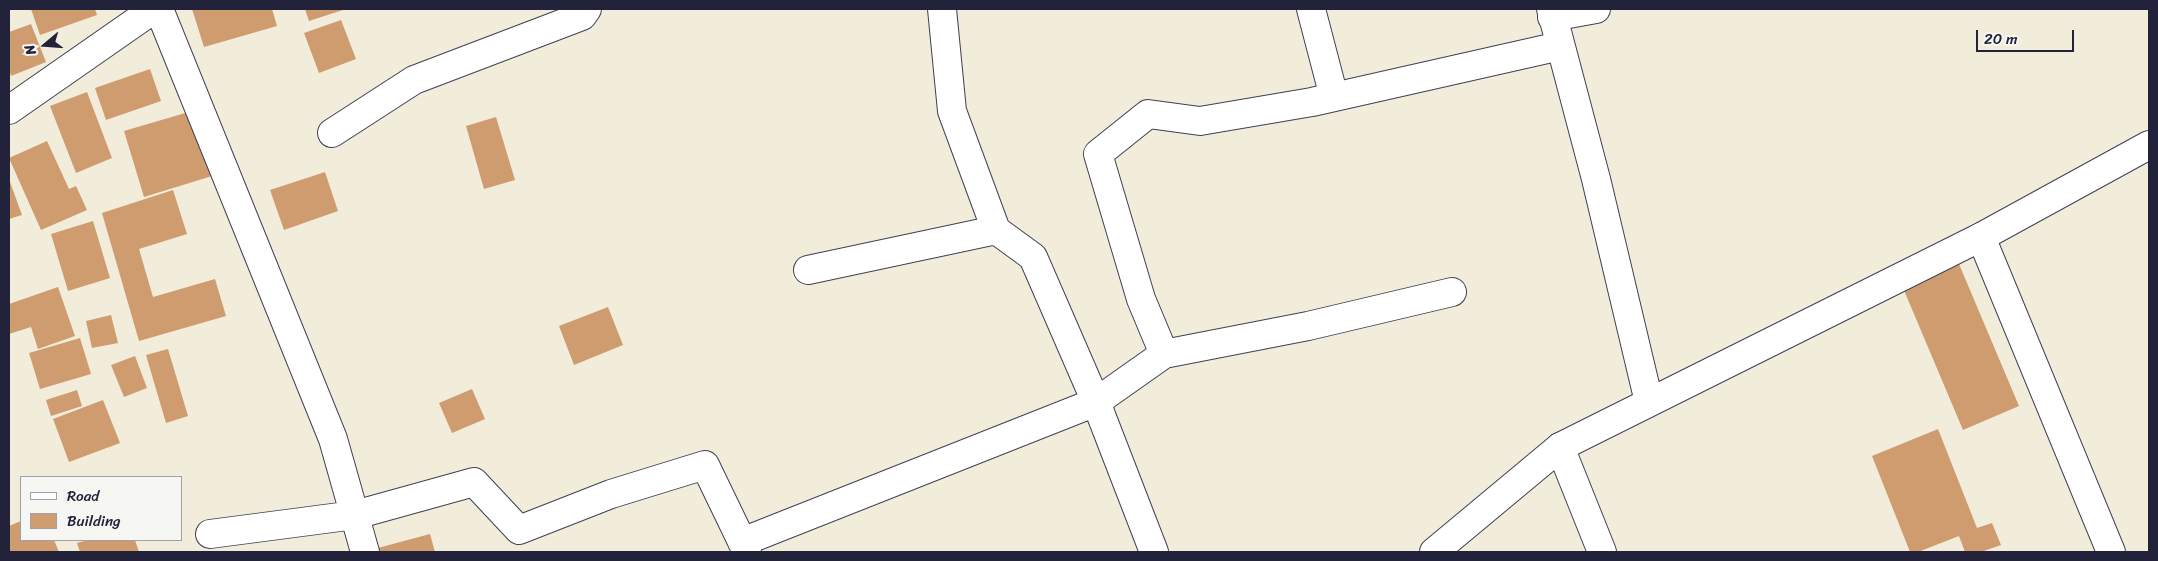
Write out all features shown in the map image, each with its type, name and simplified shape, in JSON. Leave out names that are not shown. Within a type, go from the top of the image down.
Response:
[{"type":"street","points":[[9,110],[154,9]]},
{"type":"street","points":[[159,9],[333,439],[365,552]]},
{"type":"street","points":[[332,133],[414,80],[582,16],[587,9]]},
{"type":"street","points":[[942,9],[952,111],[996,230],[1032,257],[1096,402],[1154,552]]},
{"type":"street","points":[[1311,9],[1334,97]]},
{"type":"street","points":[[1596,9],[1551,13],[1596,179],[1649,402]]},
{"type":"street","points":[[1164,354],[1141,299],[1098,154],[1148,114],[1200,120],[1334,97],[1560,46]]},
{"type":"street","points":[[1434,552],[1560,447],[1980,237],[2149,146]]},
{"type":"street","points":[[808,270],[996,230]]},
{"type":"street","points":[[1980,237],[2112,552]]},
{"type":"street","points":[[210,534],[355,515],[474,482],[519,530],[611,494],[705,465],[744,547],[1096,402],[1164,354],[1308,326],[1452,292]]},
{"type":"street","points":[[1560,447],[1602,552]]},
{"type":"building","points":[[31,9],[95,9],[97,15],[40,35]]},
{"type":"building","points":[[192,9],[272,9],[277,26],[204,47]]},
{"type":"building","points":[[305,9],[346,9],[309,21]]},
{"type":"building","points":[[341,20],[356,59],[319,73],[304,33]]},
{"type":"building","points":[[31,24],[46,62],[11,76],[9,69],[9,32]]},
{"type":"building","points":[[150,69],[161,101],[106,120],[95,88]]},
{"type":"building","points":[[87,92],[112,158],[76,173],[50,106]]},
{"type":"building","points":[[192,111],[212,176],[144,197],[124,131]]},
{"type":"building","points":[[496,117],[515,180],[484,189],[466,126]]},
{"type":"building","points":[[47,141],[69,189],[76,186],[87,210],[41,230],[9,158]]},
{"type":"building","points":[[325,172],[338,211],[284,230],[270,190]]},
{"type":"building","points":[[9,179],[22,215],[9,219]]},
{"type":"building","points":[[173,190],[187,234],[139,249],[153,297],[215,279],[226,316],[139,341],[102,213]]},
{"type":"building","points":[[93,221],[110,278],[68,291],[51,234]]},
{"type":"building","points":[[1959,264],[2019,406],[1963,430],[1903,288]]},
{"type":"building","points":[[58,287],[75,336],[38,349],[31,327],[9,334],[9,304]]},
{"type":"building","points":[[608,307],[623,345],[574,365],[559,326]]},
{"type":"building","points":[[111,315],[118,343],[92,348],[86,321]]},
{"type":"building","points":[[80,338],[91,374],[40,389],[29,353]]},
{"type":"building","points":[[168,349],[188,416],[166,423],[146,355]]},
{"type":"building","points":[[135,356],[147,388],[124,397],[111,365]]},
{"type":"building","points":[[472,389],[485,419],[452,433],[439,403]]},
{"type":"building","points":[[77,390],[82,406],[51,416],[46,400]]},
{"type":"building","points":[[103,400],[120,443],[69,462],[53,419]]},
{"type":"building","points":[[1938,429],[1977,528],[1992,523],[2001,545],[1981,552],[1965,552],[1959,536],[1918,552],[1910,552],[1872,456]]},
{"type":"building","points":[[20,521],[20,541],[54,541],[59,552],[9,552],[9,526]]},
{"type":"building","points":[[430,534],[435,552],[375,552],[374,549]]},
{"type":"building","points":[[84,541],[135,541],[139,552],[80,552],[77,543]]}]
